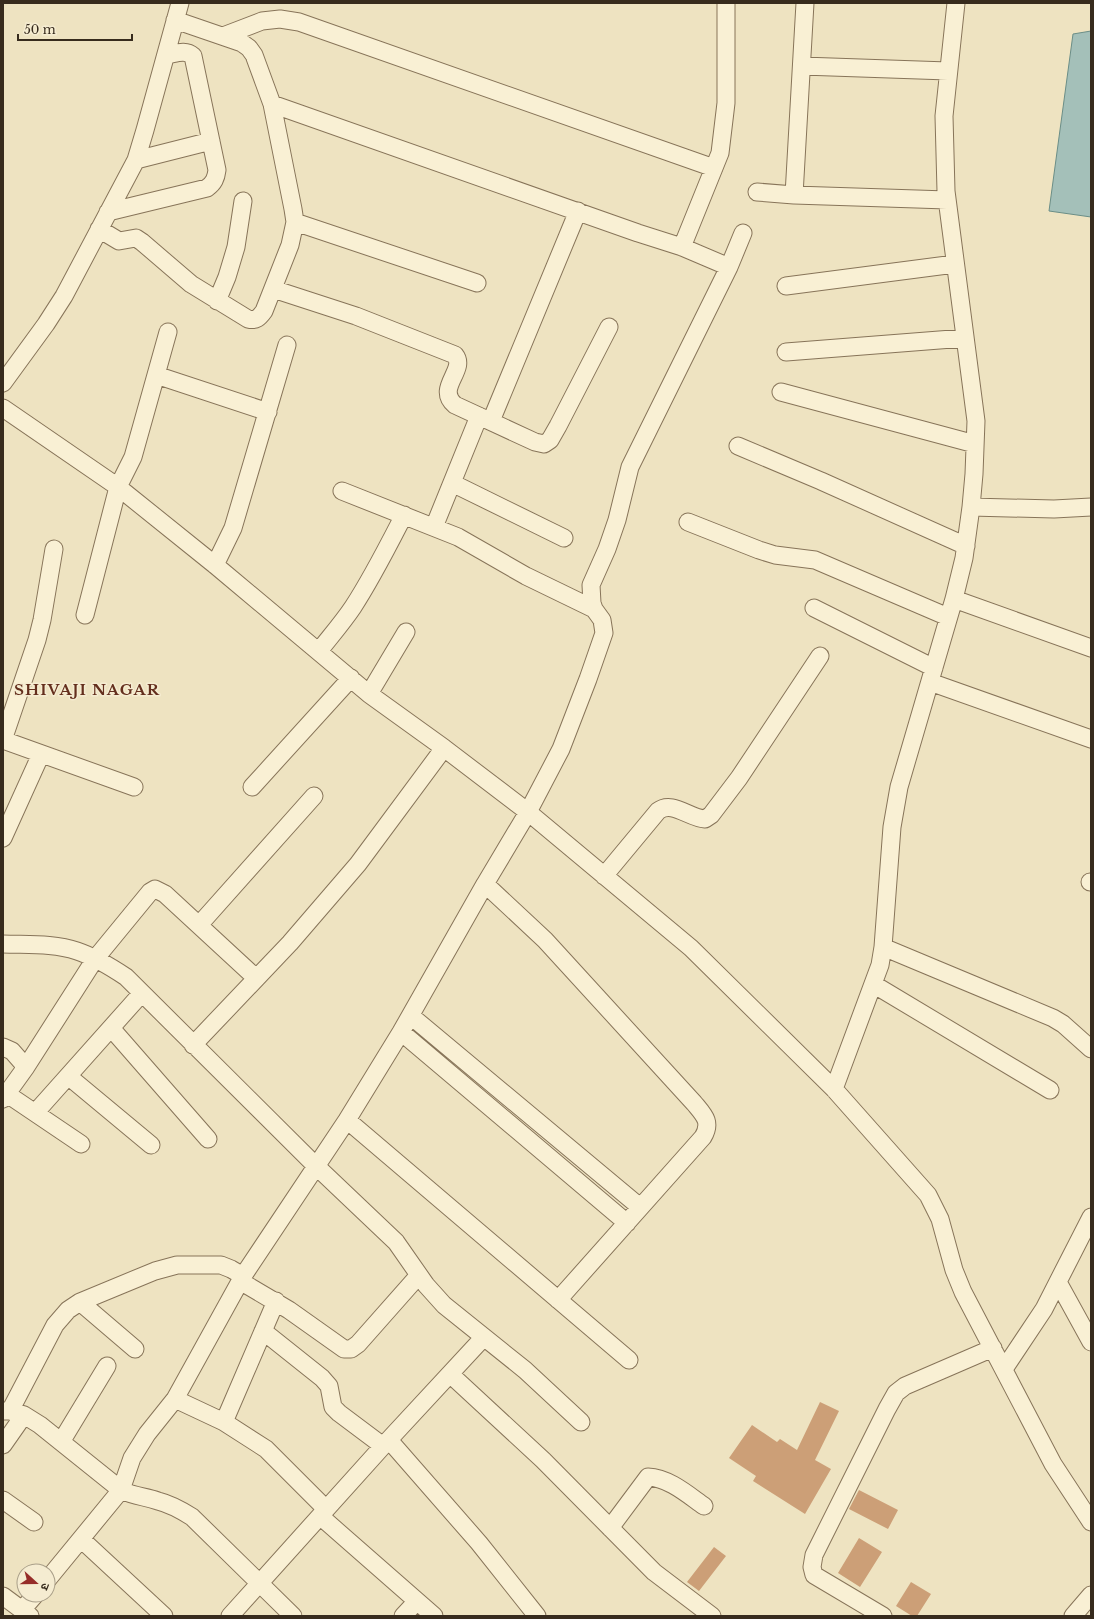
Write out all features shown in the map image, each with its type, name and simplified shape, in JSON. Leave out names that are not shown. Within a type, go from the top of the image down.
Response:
[{"type":"street","points":[[3,383],[46,324],[64,296],[136,160],[146,130],[180,3]]},
{"type":"street","points":[[682,246],[720,153],[726,103],[726,3]]},
{"type":"street","points":[[794,195],[805,3]]},
{"type":"street","points":[[834,1090],[880,965],[884,947],[892,827],[899,787],[954,599],[966,546],[971,507],[976,421],[947,200],[944,159],[944,116],[956,3]]},
{"type":"street","points":[[223,36],[262,21],[280,19],[300,22],[714,168]]},
{"type":"street","points":[[99,229],[119,241],[124,242],[136,238],[191,284],[248,320],[259,318],[264,311],[290,245],[295,222],[272,104],[254,55],[249,48],[242,43],[175,20]]},
{"type":"street","points":[[108,212],[207,188],[213,184],[217,170],[193,56],[189,52],[166,55]]},
{"type":"street","points":[[802,66],[948,71]]},
{"type":"street","points":[[272,104],[638,233],[682,246],[729,267]]},
{"type":"street","points":[[136,160],[211,141]]},
{"type":"street","points":[[757,192],[794,195],[947,200]]},
{"type":"street","points":[[217,301],[227,278],[236,247],[243,201]]},
{"type":"street","points":[[434,526],[452,483],[485,418],[578,211]]},
{"type":"street","points":[[295,222],[477,283]]},
{"type":"street","points":[[56,1570],[122,1490],[132,1458],[147,1434],[175,1399],[241,1278],[347,1120],[402,1032],[485,884],[528,812],[560,749],[604,633],[602,620],[594,609],[592,603],[591,585],[607,549],[617,520],[630,468],[729,267],[743,233]]},
{"type":"street","points":[[786,286],[956,264]]},
{"type":"street","points":[[273,289],[356,316],[455,355],[458,358],[458,364],[449,389],[448,394],[450,401],[455,405],[535,442],[544,444],[550,440],[609,327]]},
{"type":"street","points":[[85,614],[118,487],[133,457],[168,332]]},
{"type":"street","points":[[786,352],[965,338]]},
{"type":"street","points":[[215,565],[234,528],[287,345]]},
{"type":"street","points":[[156,375],[268,412]]},
{"type":"street","points":[[781,392],[975,444]]},
{"type":"street","points":[[3,408],[118,487],[215,565],[369,694],[444,748],[528,812],[691,948],[834,1090],[928,1196],[940,1219],[954,1270],[960,1285],[1053,1464],[1091,1522]]},
{"type":"street","points":[[738,446],[821,481],[966,546]]},
{"type":"street","points":[[452,483],[564,538]]},
{"type":"street","points":[[342,491],[434,526],[458,537],[526,576],[594,609]]},
{"type":"street","points":[[971,507],[1054,509],[1091,507]]},
{"type":"street","points":[[319,651],[352,609],[365,588],[404,515]]},
{"type":"street","points":[[688,522],[759,550],[776,555],[815,560],[948,617]]},
{"type":"street","points":[[54,549],[37,640],[3,740],[134,787]]},
{"type":"street","points":[[954,599],[1091,648]]},
{"type":"street","points":[[814,608],[932,675],[1091,739]]},
{"type":"street","points":[[369,694],[406,632]]},
{"type":"street","points":[[604,876],[662,807],[667,806],[675,808],[699,819],[705,819],[711,814],[739,778],[820,656]]},
{"type":"street","points":[[252,786],[351,678]]},
{"type":"street","points":[[193,1045],[290,943],[358,864],[444,748]]},
{"type":"street","points":[[3,838],[41,754]]},
{"type":"street","points":[[199,925],[314,796]]},
{"type":"street","points":[[485,884],[545,940],[704,1114],[707,1123],[706,1131],[703,1137],[558,1300]]},
{"type":"street","points":[[81,1144],[35,1113],[5,1097],[26,1067],[95,959],[150,892],[155,889],[165,894],[256,978]]},
{"type":"street","points":[[3,944],[48,945],[76,950],[126,977],[316,1166],[396,1242],[420,1275],[444,1304],[524,1370],[581,1422]]},
{"type":"street","points":[[884,947],[1053,1018],[1063,1024],[1091,1049]]},
{"type":"street","points":[[873,984],[1050,1090]]},
{"type":"street","points":[[35,1113],[142,993]]},
{"type":"street","points":[[410,1016],[640,1207]]},
{"type":"street","points":[[111,1028],[208,1139]]},
{"type":"street","points":[[402,1032],[627,1223]]},
{"type":"street","points":[[3,1047],[12,1051],[26,1067]]},
{"type":"street","points":[[68,1076],[151,1145]]},
{"type":"street","points":[[347,1120],[629,1360]]},
{"type":"street","points":[[536,1146],[548,1131]]},
{"type":"street","points":[[1004,1369],[1044,1309],[1091,1217]]},
{"type":"street","points":[[3,1445],[12,1412],[56,1325],[68,1310],[80,1302],[154,1271],[177,1265],[221,1265],[231,1269],[241,1278],[344,1349],[351,1349],[358,1344],[420,1275]]},
{"type":"street","points":[[1058,1282],[1091,1342]]},
{"type":"street","points":[[224,1422],[276,1301]]},
{"type":"street","points":[[80,1302],[135,1349]]},
{"type":"street","points":[[263,1331],[322,1378],[329,1386],[333,1407],[339,1413],[386,1443],[479,1543],[537,1616]]},
{"type":"street","points":[[230,1616],[323,1512],[484,1337]]},
{"type":"street","points":[[883,1616],[814,1575],[812,1567],[814,1555],[887,1409],[896,1394],[905,1386],[993,1348]]},
{"type":"street","points":[[61,1442],[107,1366]]},
{"type":"street","points":[[450,1374],[543,1460],[667,1583],[712,1616]]},
{"type":"street","points":[[175,1399],[224,1422],[266,1449],[323,1512],[434,1616]]},
{"type":"street","points":[[12,1412],[61,1442],[122,1490],[135,1496],[157,1500],[177,1508],[192,1517],[293,1616]]},
{"type":"street","points":[[610,1528],[648,1477],[658,1477],[673,1485],[704,1506]]},
{"type":"street","points":[[3,1500],[34,1522]]},
{"type":"street","points":[[81,1539],[164,1616]]},
{"type":"street","points":[[1073,1616],[1091,1595]]},
{"type":"street","points":[[3,1596],[26,1613],[31,1603]]},
{"type":"street","points":[[403,1616],[417,1601]]},
{"type":"water","points":[[1091,31],[1091,217],[1049,211],[1073,34]]},
{"type":"building","points":[[820,1402],[839,1411],[815,1460],[831,1469],[805,1514],[753,1481],[756,1476],[729,1458],[752,1425],[777,1442],[780,1439],[797,1450]]},
{"type":"building","points":[[859,1490],[898,1510],[888,1529],[849,1509]]},
{"type":"building","points":[[859,1538],[882,1552],[860,1587],[838,1573]]},
{"type":"building","points":[[714,1547],[726,1556],[699,1591],[687,1582]]},
{"type":"building","points":[[911,1582],[931,1594],[917,1616],[912,1616],[896,1606]]},
{"type":"district","name":"SHIVAJI NAGAR","points":[[87,689]]}]
